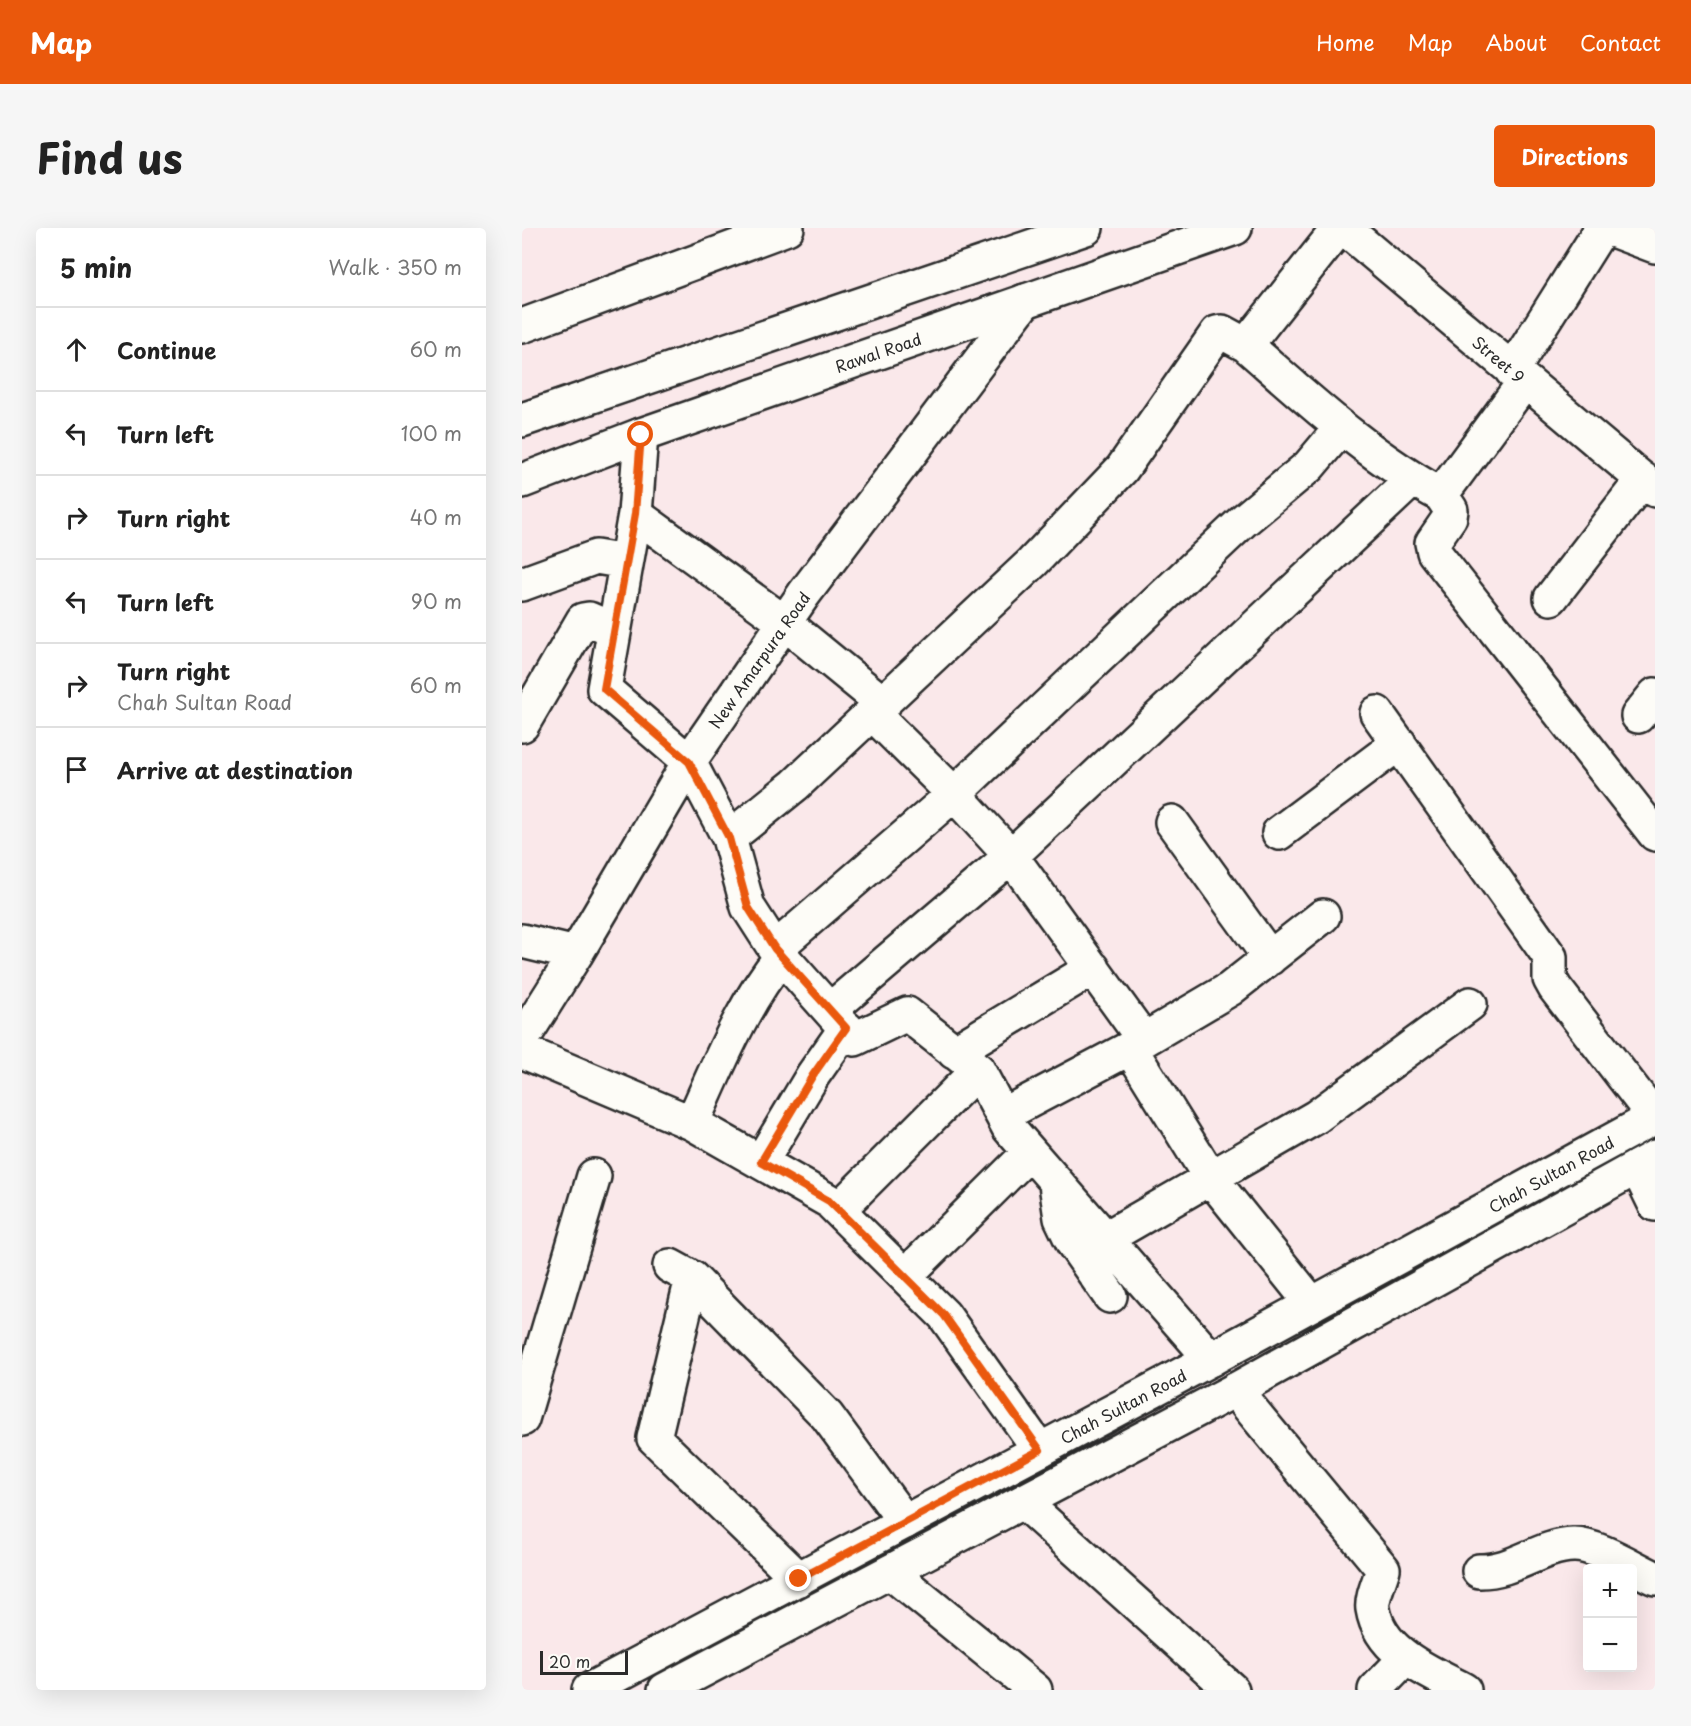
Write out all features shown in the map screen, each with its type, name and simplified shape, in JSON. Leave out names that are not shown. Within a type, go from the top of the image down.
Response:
[{"type":"street","points":[[522,326],[787,228]]},
{"type":"street","points":[[522,420],[1086,228]]},
{"type":"street","name":"Rawal Road","points":[[522,481],[641,435],[1235,228]]},
{"type":"street","points":[[1246,345],[1339,228]]},
{"type":"street","name":"Street 9","points":[[1344,228],[1649,484]]},
{"type":"street","points":[[1441,495],[1519,376],[1604,228],[1655,246]]},
{"type":"street","name":"New Amarpura Road","points":[[522,1040],[576,954],[689,762],[785,623],[1025,301]]},
{"type":"street","points":[[729,838],[795,785],[879,709],[1032,563],[1122,469],[1217,333],[1222,332],[1246,345],[1341,428],[1413,480],[1441,495],[1451,510],[1450,517],[1432,543],[1434,552],[1655,834]]},
{"type":"street","points":[[692,1123],[729,1044],[771,969],[778,952],[954,794],[1226,538],[1309,466],[1341,428]]},
{"type":"street","points":[[641,435],[635,514],[604,689],[689,762],[729,838],[748,907],[778,952],[855,1038],[907,1014],[966,1061],[1003,1115],[1009,1128],[1211,1359]]},
{"type":"street","points":[[761,1162],[813,1075],[838,1019],[1413,480]]},
{"type":"street","points":[[1551,598],[1649,484]]},
{"type":"street","points":[[635,514],[785,623],[879,709],[1011,856],[1093,968],[1210,1177],[1312,1304]]},
{"type":"street","points":[[522,584],[596,557],[626,562]]},
{"type":"street","points":[[522,724],[583,620],[589,619],[614,630]]},
{"type":"street","points":[[1377,713],[1550,957],[1550,979],[1555,988],[1655,1118]]},
{"type":"street","points":[[1279,833],[1399,743]]},
{"type":"street","points":[[1172,822],[1270,958]]},
{"type":"street","points":[[1003,1115],[1137,1044],[1230,989],[1323,916]]},
{"type":"street","points":[[522,941],[576,954]]},
{"type":"street","points":[[838,1210],[966,1061],[1093,968]]},
{"type":"street","points":[[1106,1238],[1316,1117],[1470,1004]]},
{"type":"street","points":[[522,1051],[692,1123],[829,1201],[944,1315],[1040,1450]]},
{"type":"street","name":"Chah Sultan Road","points":[[589,1690],[1211,1359],[1655,1118]]},
{"type":"street","points":[[905,1276],[1030,1152]]},
{"type":"street","points":[[665,1690],[1235,1390],[1646,1162],[1655,1204]]},
{"type":"street","points":[[522,1419],[594,1176]]},
{"type":"street","points":[[1056,1182],[1061,1218],[1073,1243],[1110,1296]]},
{"type":"street","points":[[799,1579],[654,1438],[681,1272],[827,1416],[905,1522]]},
{"type":"street","points":[[1235,1390],[1383,1569],[1372,1608],[1382,1632],[1392,1679],[1464,1690]]},
{"type":"street","points":[[1023,1502],[1232,1690]]},
{"type":"street","points":[[1479,1570],[1495,1571],[1555,1548],[1573,1545],[1586,1546],[1655,1578]]},
{"type":"street","points":[[890,1572],[1035,1690]]},
{"type":"route","points":[[641,435],[635,514],[604,689],[689,762],[729,838],[748,907],[775,949],[846,1028],[813,1075],[761,1162],[829,1201],[944,1315],[1040,1450],[799,1579]]}]
